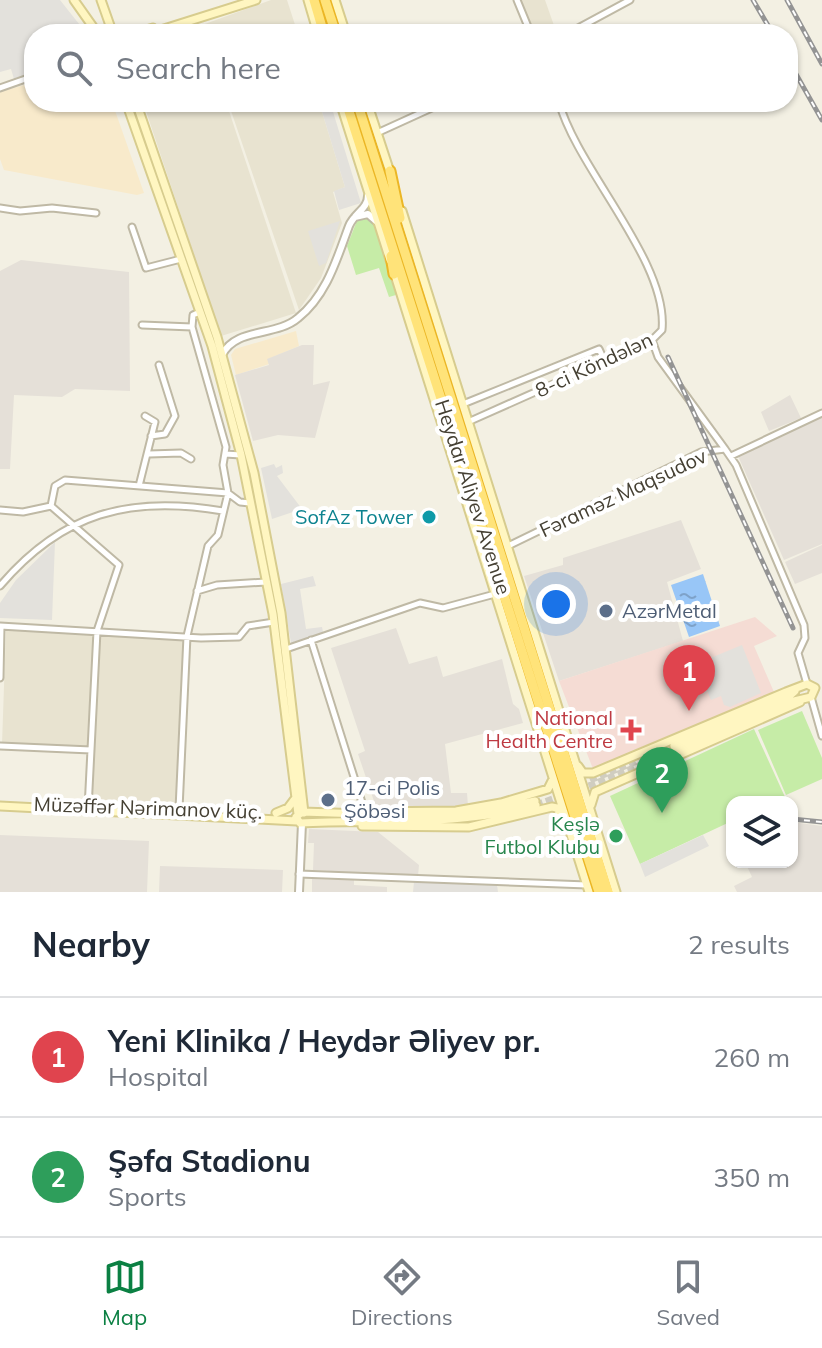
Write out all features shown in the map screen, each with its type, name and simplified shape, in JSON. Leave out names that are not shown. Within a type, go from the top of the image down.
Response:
[{"type":"highway","points":[[314,0],[319,24]]},
{"type":"highway","points":[[325,0],[333,24]]},
{"type":"highway","name":"Heydar Aliyev Avenue","points":[[346,112],[599,892]]},
{"type":"highway","name":"Heydar Aliyev Avenue","points":[[360,112],[608,892]]},
{"type":"highway","points":[[390,171],[409,264]]},
{"type":"highway","points":[[382,221],[394,274]]},
{"type":"main road","points":[[74,0],[91,24]]},
{"type":"main road","points":[[101,0],[110,24]]},
{"type":"main road","points":[[164,24],[240,0]]},
{"type":"main road","points":[[180,24],[256,0]]},
{"type":"main road","points":[[308,0],[317,24]]},
{"type":"main road","points":[[335,0],[343,24]]},
{"type":"main road","points":[[130,112],[222,355],[289,701],[301,818]]},
{"type":"main road","points":[[139,112],[180,241],[182,259],[228,388],[266,530],[286,649],[294,800],[301,818]]},
{"type":"main road","points":[[346,112],[368,189],[382,221]]},
{"type":"main road","points":[[370,112],[616,892]]},
{"type":"main road","points":[[394,274],[583,875]]},
{"type":"main road","points":[[574,761],[583,773],[593,773],[803,686]]},
{"type":"main road","points":[[803,686],[802,693],[807,699]]},
{"type":"main road","points":[[803,686],[788,697],[675,749],[790,702],[807,699]]},
{"type":"main road","points":[[591,816],[591,795],[601,789],[807,699]]},
{"type":"main road","points":[[662,745],[670,753],[666,762]]},
{"type":"main road","points":[[0,804],[276,818],[456,817],[536,802],[551,787],[551,771]]},
{"type":"main road","points":[[593,773],[592,785],[601,789]]},
{"type":"main road","points":[[276,813],[288,808],[294,800]]},
{"type":"main road","points":[[344,819],[365,812],[456,811],[536,802],[558,810],[588,889]]},
{"type":"main road","name":"Müzəffər Nərimanov küç.","points":[[88,807],[276,813],[301,818]]},
{"type":"street","points":[[517,0],[527,24]]},
{"type":"street","points":[[586,24],[630,0]]},
{"type":"street","points":[[0,88],[24,80]]},
{"type":"street","points":[[377,133],[423,112]]},
{"type":"street","name":"8-ci Köndələn","points":[[468,422],[652,340],[662,330],[662,310],[657,293],[619,213],[563,112]]},
{"type":"street","points":[[217,337],[232,341],[300,317],[325,285],[352,219],[368,203],[368,189]]},
{"type":"street","points":[[0,208],[23,211],[52,208],[96,213]]},
{"type":"street","points":[[352,219],[368,214],[382,221]]},
{"type":"street","points":[[132,227],[146,268],[182,259]]},
{"type":"street","points":[[179,809],[187,636],[208,546],[218,535],[228,493],[223,465],[225,454],[192,327],[193,315],[200,312]]},
{"type":"street","points":[[142,325],[192,327]]},
{"type":"street","points":[[652,340],[658,357],[725,449]]},
{"type":"street","points":[[222,355],[232,341]]},
{"type":"street","points":[[462,405],[599,349],[605,362]]},
{"type":"street","points":[[151,436],[165,434],[175,416],[159,365]]},
{"type":"street","points":[[731,456],[822,413]]},
{"type":"street","points":[[139,486],[155,421],[145,416]]},
{"type":"street","name":"Fəraməz Maqsudov","points":[[507,547],[701,452],[725,449],[731,456],[804,625],[805,638],[798,653],[803,686]]},
{"type":"street","points":[[149,454],[181,453],[191,459]]},
{"type":"street","points":[[225,454],[241,455]]},
{"type":"street","points":[[51,506],[59,481],[228,493],[240,502],[252,503]]},
{"type":"street","points":[[0,510],[23,512],[51,506],[119,565],[97,631],[88,807]]},
{"type":"street","points":[[0,586],[27,555],[73,523],[161,506],[223,511]]},
{"type":"street","points":[[196,591],[226,584],[268,582]]},
{"type":"street","points":[[286,649],[420,603],[443,608],[496,594]]},
{"type":"street","points":[[0,678],[1,626],[239,637],[248,626],[274,622]]},
{"type":"street","points":[[311,640],[365,812]]},
{"type":"street","points":[[807,699],[822,736]]},
{"type":"street","points":[[0,746],[91,750]]},
{"type":"street","points":[[299,892],[301,818]]},
{"type":"street","points":[[299,874],[588,889]]},
{"type":"shaded area","points":[[0,0],[60,0],[79,24],[24,24],[24,76],[14,79],[11,69],[0,72]]},
{"type":"shaded area","points":[[271,0],[287,0],[295,24],[205,24]]},
{"type":"shaded area","points":[[519,0],[545,0],[553,24],[530,24]]},
{"type":"shaded area","points":[[24,85],[24,112],[116,112],[144,193],[137,195],[4,170],[0,159],[0,92]]},
{"type":"shaded area","points":[[146,112],[229,112],[296,313],[221,336]]},
{"type":"shaded area","points":[[231,112],[322,112],[345,187],[333,192],[342,223],[321,278],[299,310]]},
{"type":"shaded area","points":[[322,112],[333,112],[361,203],[339,210],[334,191],[345,187]]},
{"type":"shaded area","points":[[340,221],[326,263],[319,266],[308,231]]},
{"type":"shaded area","points":[[21,260],[129,272],[130,391],[75,389],[62,397],[14,395],[10,469],[0,469],[0,271]]},
{"type":"shaded area","points":[[296,331],[299,346],[268,359],[269,364],[236,375],[231,355],[235,349]]},
{"type":"shaded area","points":[[302,345],[314,345],[313,385],[330,381],[315,438],[278,435],[253,441],[235,375],[269,365],[267,359]]},
{"type":"shaded area","points":[[790,395],[801,418],[769,431],[761,412]]},
{"type":"shaded area","points":[[822,417],[822,544],[784,560],[738,456]]},
{"type":"shaded area","points":[[274,464],[276,468],[282,465],[283,473],[277,476],[302,509],[272,519],[261,468]]},
{"type":"shaded area","name":"AzərMetal","points":[[681,520],[701,569],[667,582],[683,641],[559,681],[524,576],[563,565],[563,558]]},
{"type":"shaded area","points":[[55,542],[52,620],[0,618],[0,603],[16,580]]},
{"type":"shaded area","points":[[822,545],[822,573],[795,584],[785,562]]},
{"type":"shaded area","points":[[313,576],[316,586],[300,589],[306,629],[322,627],[323,632],[291,643],[281,584]]},
{"type":"shaded area","name":"National Health Centre","points":[[755,617],[777,636],[754,646],[774,692],[593,769],[559,681]]},
{"type":"shaded area","points":[[396,628],[409,664],[437,656],[443,677],[502,659],[513,704],[519,709],[523,723],[445,744],[451,793],[467,793],[468,806],[376,807],[358,754],[365,751],[331,648]]},
{"type":"shaded area","points":[[6,629],[183,638],[176,805],[92,802],[93,747],[2,744]]},
{"type":"shaded area","points":[[742,645],[761,693],[730,707],[724,705],[721,696],[711,700],[696,664]]},
{"type":"shaded area","points":[[798,823],[822,826],[822,892],[737,892],[734,886],[752,877],[748,868],[798,868]]},
{"type":"shaded area","points":[[309,829],[378,832],[419,865],[418,876],[313,870],[314,843],[308,843]]},
{"type":"shaded area","points":[[0,835],[149,841],[147,892],[0,892]]},
{"type":"shaded area","points":[[703,835],[709,846],[645,877],[640,864]]},
{"type":"shaded area","points":[[160,866],[283,870],[282,892],[159,892]]},
{"type":"shaded area","points":[[312,879],[354,880],[354,885],[387,887],[387,892],[312,892]]},
{"type":"shaded area","points":[[414,882],[497,885],[498,892],[413,892]]},
{"type":"green space","points":[[370,217],[396,295],[389,297],[379,268],[356,275],[347,246],[358,218]]},
{"type":"green space","points":[[802,711],[822,758],[822,779],[786,795],[758,730]]},
{"type":"green space","points":[[754,729],[785,796],[726,796],[726,824],[640,864],[610,796]]},
{"type":"water","points":[[703,574],[720,626],[689,637],[671,585]]},
{"type":"tunnel","points":[[590,780],[674,746]]},
{"type":"tunnel","points":[[579,790],[676,751]]},
{"type":"tunnel","points":[[536,805],[564,795]]},
{"type":"railway","points":[[753,0],[767,24]]},
{"type":"railway","points":[[787,0],[822,64]]},
{"type":"railway","points":[[798,78],[822,120]]},
{"type":"railway","points":[[668,357],[793,628]]},
{"type":"railway","points":[[798,820],[822,822]]},
{"type":"place","name":"SofAz Tower","points":[[429,517]]},
{"type":"place","name":"AzərMetal","points":[[606,611]]},
{"type":"place","name":"Yeni Klinika / Heydər Əliyev pr.","points":[[689,711]]},
{"type":"place","name":"National Health Centre","points":[[631,730]]},
{"type":"place","name":"17-ci Polis Şöbəsi","points":[[328,800]]},
{"type":"place","name":"Şəfa Stadionu","points":[[662,813]]},
{"type":"place","name":"Keşlə Futbol Klubu","points":[[616,836]]}]
